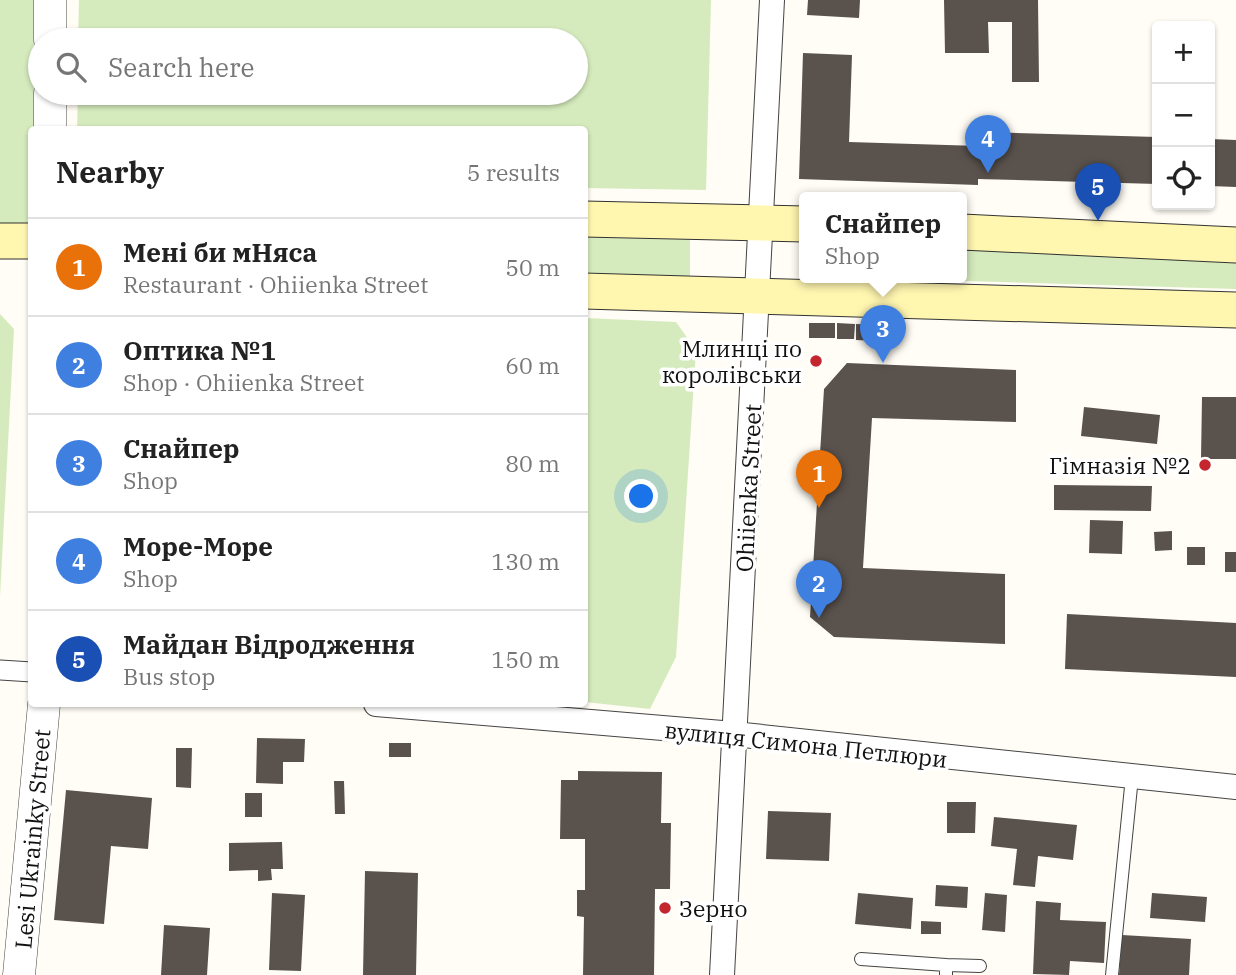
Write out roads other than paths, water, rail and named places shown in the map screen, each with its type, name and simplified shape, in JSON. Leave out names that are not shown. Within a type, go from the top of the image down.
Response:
[{"type":"main road","points":[[588,219],[799,224]]},
{"type":"main road","points":[[967,232],[1236,245]]},
{"type":"main road","points":[[0,241],[28,241]]},
{"type":"main road","points":[[588,291],[1236,310]]},
{"type":"street","points":[[50,0],[50,28]]},
{"type":"street","name":"Ohiienka Street","points":[[722,975],[772,0]]},
{"type":"street","points":[[50,105],[50,126]]},
{"type":"street","points":[[0,670],[28,672]]},
{"type":"street","name":"Lesi Ukrainky Street","points":[[19,975],[44,707]]},
{"type":"street","name":"вулиця Симона Петлюри","points":[[412,707],[734,734],[1236,787]]},
{"type":"lane","points":[[1112,975],[1132,777]]},
{"type":"lane","points":[[861,959],[946,970],[980,966]]},
{"type":"place","name":"Море-Море","points":[[988,173]]},
{"type":"place","name":"Майдан Відродження","points":[[1098,221]]},
{"type":"place","name":"Млинці по королівськи","points":[[816,361]]},
{"type":"place","name":"Снайпер","points":[[883,363]]},
{"type":"place","name":"Гімназія №2","points":[[1205,465]]},
{"type":"place","name":"Мені би мНяса","points":[[819,508]]},
{"type":"place","name":"Оптика №1","points":[[819,618]]},
{"type":"place","name":"Зерно","points":[[665,908]]}]
